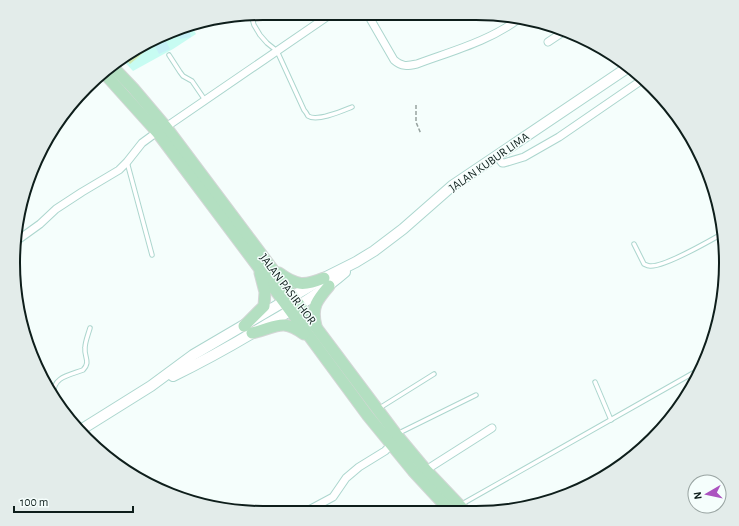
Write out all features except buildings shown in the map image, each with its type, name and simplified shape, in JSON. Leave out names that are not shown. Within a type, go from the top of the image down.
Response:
[{"type":"main road","name":"JALAN PASIR HOR","points":[[115,70],[272,268],[310,338],[391,445],[455,506]]},
{"type":"main road","name":"JALAN KUBUR LIMA","points":[[86,429],[151,386],[193,355],[248,330],[292,304],[374,251],[403,229],[452,186],[624,70]]},
{"type":"main road","name":"JALAN PASIR HOR","points":[[107,76],[162,130],[259,268],[317,329],[396,434],[456,506]]},
{"type":"main road","points":[[248,330],[264,306],[265,292],[259,268]]},
{"type":"main road","points":[[272,268],[290,281],[297,283],[304,284],[327,282]]},
{"type":"main road","points":[[317,329],[315,320],[315,306],[327,282]]},
{"type":"main road","points":[[248,330],[286,325],[299,330],[310,338]]},
{"type":"street","points":[[22,237],[35,228],[56,209],[119,170],[142,143],[322,20]]},
{"type":"street","points":[[371,20],[394,60],[400,65],[409,66],[486,38],[513,23]]},
{"type":"street","points":[[548,42],[559,35]]},
{"type":"street","points":[[497,156],[502,163],[524,157],[559,137],[639,82]]},
{"type":"street","points":[[426,470],[492,428]]},
{"type":"street","points":[[322,506],[333,497],[346,478],[358,467],[391,445]]},
{"type":"lane","points":[[253,21],[260,36],[277,51],[308,116],[320,118],[352,107]]},
{"type":"lane","points":[[169,55],[183,76],[192,81],[205,100]]},
{"type":"lane","points":[[127,162],[152,255]]},
{"type":"lane","points":[[634,244],[644,264],[649,266],[658,265],[717,236]]},
{"type":"lane","points":[[54,386],[57,381],[83,370],[86,367],[88,362],[85,348],[90,328]]},
{"type":"lane","points":[[377,409],[434,374]]},
{"type":"lane","points":[[463,506],[692,374]]},
{"type":"lane","points":[[595,382],[611,420]]},
{"type":"lane","points":[[396,434],[476,395]]},
{"type":"path","points":[[416,105],[416,122],[421,134]]},
{"type":"shaded area","points":[[194,30],[196,34],[173,49],[133,71],[125,63],[170,38]]},
{"type":"shaded area","points":[[146,50],[130,64],[128,61]]}]
